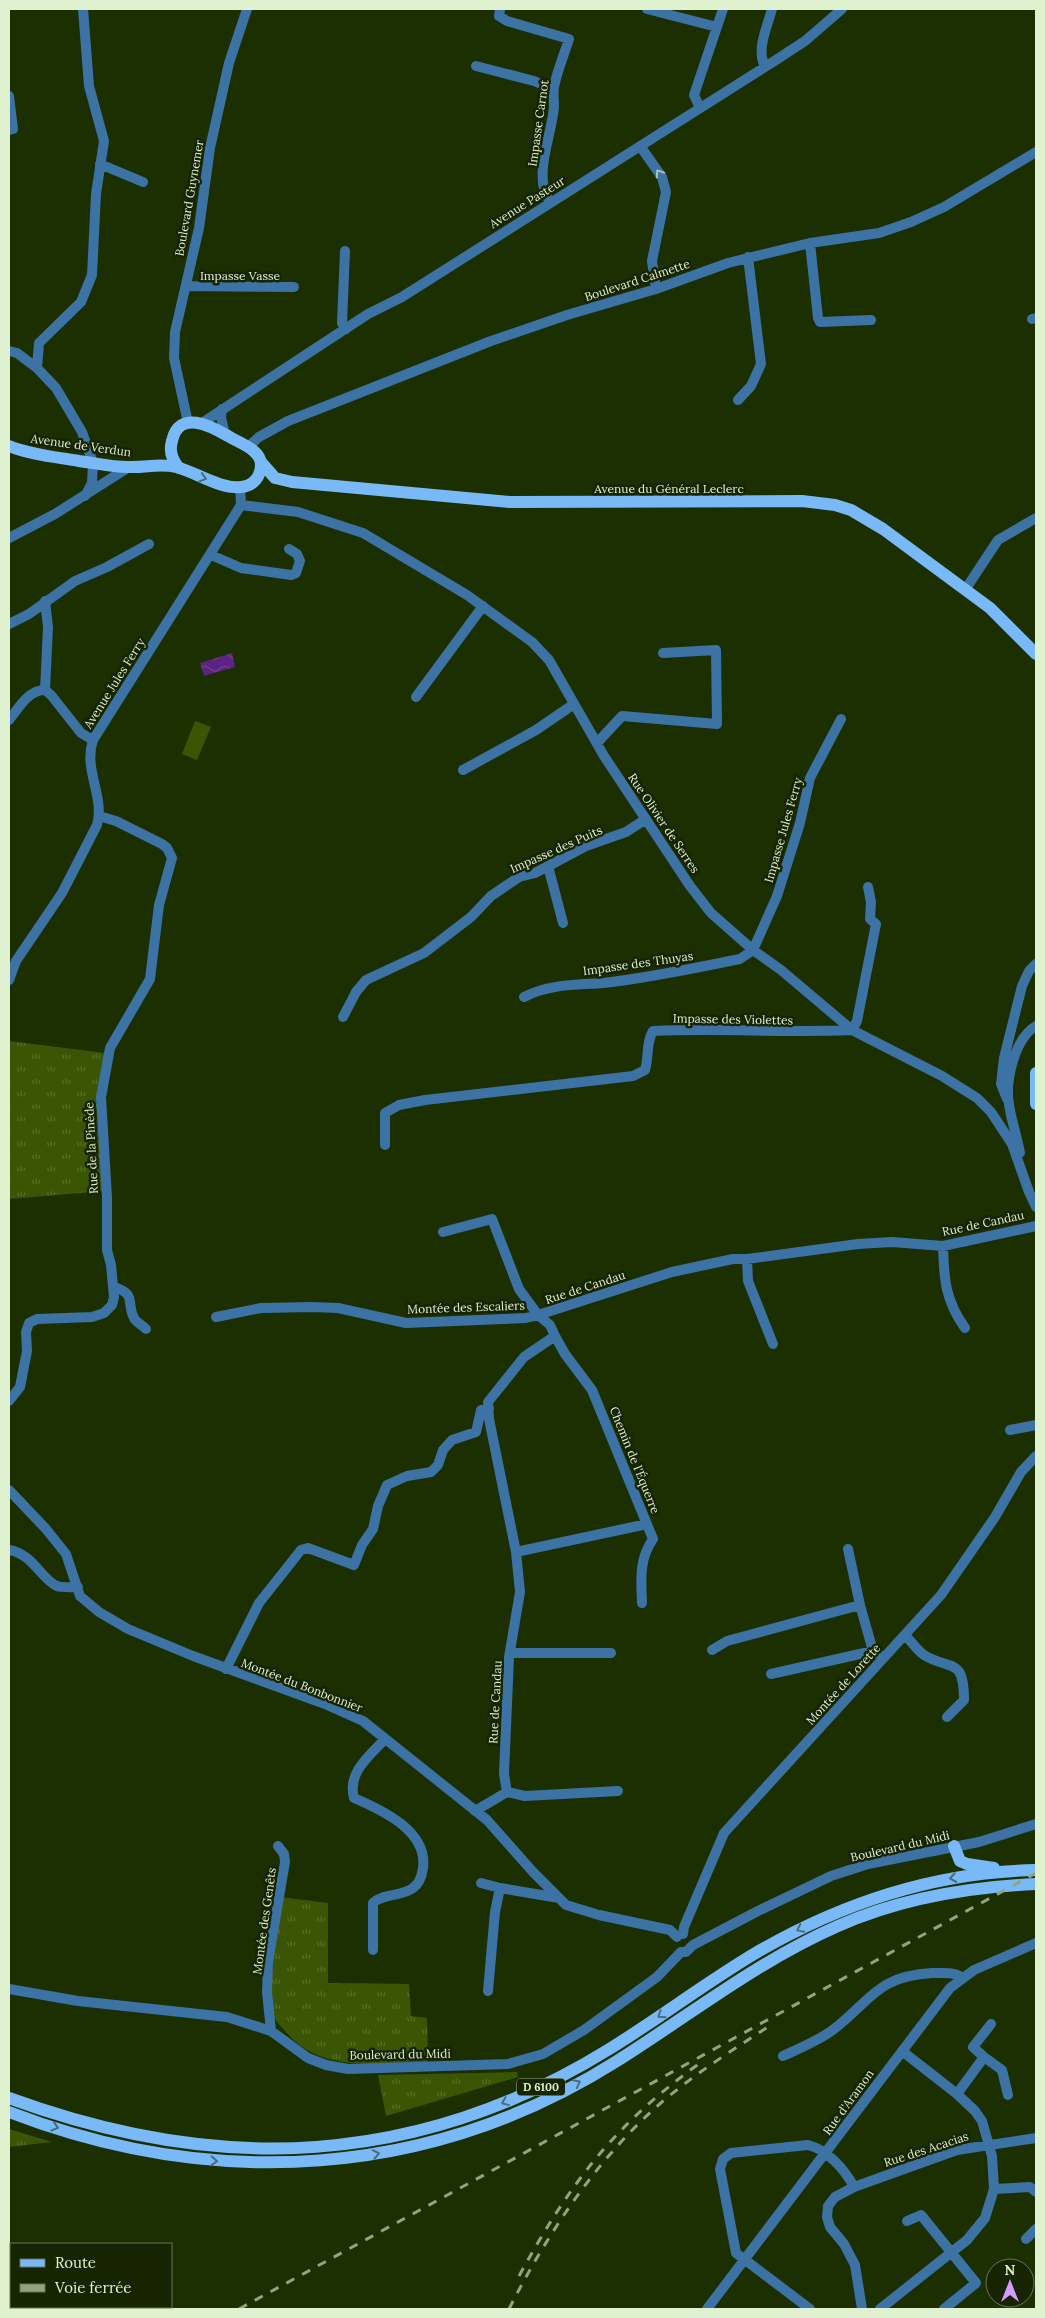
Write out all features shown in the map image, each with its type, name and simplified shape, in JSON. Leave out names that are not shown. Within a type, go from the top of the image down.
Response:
[{"type":"main road","points":[[180,468],[172,457],[170,449],[172,438],[178,429],[188,423],[202,423],[255,452],[260,462],[275,478]]},
{"type":"main road","name":"Avenue de Verdun","points":[[9,446],[49,457],[93,463],[129,467],[156,464],[180,468],[190,474],[234,487],[240,487]]},
{"type":"main road","points":[[156,464],[170,449]]},
{"type":"main road","points":[[254,482],[259,476],[260,462]]},
{"type":"main road","points":[[240,487],[275,478]]},
{"type":"main road","name":"Avenue du Général Leclerc","points":[[275,478],[318,485],[510,502],[753,501],[827,503],[865,517],[965,590],[1009,625],[1036,654]]},
{"type":"main road","points":[[1036,1072],[1036,1104]]},
{"type":"main road","points":[[954,1846],[960,1861],[967,1864],[1014,1871]]},
{"type":"main road","name":"D 6100","points":[[9,2098],[117,2131],[208,2147],[304,2149],[346,2145],[387,2138],[462,2118],[546,2084],[611,2048],[758,1952],[792,1933],[852,1905],[924,1884],[1014,1871],[1036,1870]]},
{"type":"main road","name":"D 6100","points":[[9,2112],[138,2150],[201,2160],[300,2162],[375,2155],[485,2124],[563,2090],[615,2062],[751,1972],[810,1939],[862,1916],[940,1894],[1000,1886],[1036,1884]]},
{"type":"street","points":[[37,368],[39,343],[81,302],[92,275],[96,194],[104,141],[89,86],[83,9]]},
{"type":"street","name":"Boulevard Guynemer","points":[[188,423],[174,358],[175,332],[199,228],[210,148],[229,63],[246,9]]},
{"type":"street","name":"Impasse Carnot","points":[[500,9],[499,16],[507,21],[569,39],[553,89],[554,106],[543,167],[543,184],[546,196],[550,202]]},
{"type":"street","points":[[647,9],[717,27]]},
{"type":"street","points":[[700,108],[694,95],[723,9]]},
{"type":"street","points":[[765,67],[760,59],[760,50],[772,9]]},
{"type":"street","name":"Avenue Pasteur","points":[[202,423],[368,314],[402,297],[765,67],[805,41],[842,9]]},
{"type":"street","points":[[476,66],[534,81],[553,89]]},
{"type":"street","points":[[9,96],[13,130],[9,130]]},
{"type":"street","points":[[640,146],[665,183],[665,204],[652,261],[656,289]]},
{"type":"street","name":"Boulevard Calmette","points":[[248,447],[259,437],[288,421],[491,341],[656,289],[748,257],[810,244],[879,233],[911,222],[944,206],[1036,152]]},
{"type":"street","points":[[100,164],[143,182]]},
{"type":"street","points":[[810,244],[820,322],[871,320]]},
{"type":"street","points":[[345,251],[342,323],[346,329]]},
{"type":"street","points":[[738,400],[751,386],[761,364],[748,257]]},
{"type":"street","name":"Impasse Vasse","points":[[186,286],[294,287]]},
{"type":"street","points":[[9,351],[17,353],[37,368],[56,388],[82,432],[93,463],[92,483],[85,496]]},
{"type":"street","points":[[222,409],[221,416],[225,435]]},
{"type":"street","points":[[9,538],[85,496],[129,467]]},
{"type":"street","points":[[240,487],[241,505]]},
{"type":"street","name":"Avenue Jules Ferry","points":[[9,980],[10,969],[62,893],[90,842],[100,816],[89,759],[93,740],[241,505]]},
{"type":"street","name":"Rue Olivier de Serres","points":[[241,505],[298,512],[363,533],[483,606],[540,649],[646,819],[690,886],[711,913],[753,950],[781,970],[852,1030],[942,1076],[977,1098],[991,1112],[1012,1144],[1036,1206]]},
{"type":"street","points":[[965,590],[998,540],[1036,518]]},
{"type":"street","points":[[9,624],[29,614],[75,581],[107,567],[149,544]]},
{"type":"street","points":[[210,554],[241,568],[291,575],[296,573],[300,562],[297,554],[288,549]]},
{"type":"street","points":[[45,601],[48,626],[45,690]]},
{"type":"street","points":[[416,697],[483,606]]},
{"type":"street","points":[[597,743],[622,716],[717,724],[716,650],[663,653]]},
{"type":"street","points":[[45,690],[81,732],[93,740]]},
{"type":"street","points":[[9,720],[34,692],[45,690]]},
{"type":"street","points":[[463,770],[536,730],[574,704]]},
{"type":"street","name":"Impasse Jules Ferry","points":[[753,950],[777,896],[800,823],[810,778],[841,719]]},
{"type":"street","name":"Rue de la Pinède","points":[[9,1401],[20,1386],[24,1373],[27,1351],[26,1332],[29,1323],[36,1319],[92,1317],[104,1313],[112,1305],[114,1287],[107,1250],[106,1182],[100,1111],[102,1083],[110,1048],[115,1037],[150,979],[159,905],[172,858],[167,848],[162,844],[116,821],[100,816]]},
{"type":"street","name":"Impasse des Puits","points":[[343,1017],[356,992],[366,980],[424,953],[471,917],[491,896],[519,877],[535,873],[586,846],[626,832],[646,819]]},
{"type":"street","points":[[548,866],[563,923]]},
{"type":"street","points":[[852,1030],[857,1021],[876,924],[870,919],[871,902],[868,887]]},
{"type":"street","name":"Impasse des Thuyas","points":[[524,997],[535,991],[568,984],[603,983],[740,959],[753,950]]},
{"type":"street","points":[[1023,1174],[1020,1151],[1008,1103],[1001,1084],[1000,1074],[1022,986],[1029,972],[1036,964]]},
{"type":"street","points":[[1008,1103],[1012,1063],[1026,1032],[1036,1026]]},
{"type":"street","name":"Impasse des Violettes","points":[[385,1145],[385,1113],[399,1105],[488,1092],[633,1076],[645,1070],[648,1062],[649,1038],[653,1031],[710,1028],[804,1032],[852,1030]]},
{"type":"street","points":[[443,1232],[492,1219],[519,1289],[538,1315]]},
{"type":"street","name":"Rue de Candau","points":[[538,1315],[672,1272],[734,1259],[858,1244],[892,1242],[943,1246],[1036,1226]]},
{"type":"street","points":[[943,1246],[944,1282],[952,1310],[965,1328]]},
{"type":"street","points":[[746,1259],[748,1281],[773,1344]]},
{"type":"street","points":[[114,1287],[124,1290],[131,1299],[134,1318],[146,1329]]},
{"type":"street","name":"Montée des Escaliers","points":[[216,1317],[261,1308],[312,1307],[338,1308],[406,1323],[526,1318],[538,1315]]},
{"type":"street","name":"Rue de Candau","points":[[538,1315],[550,1325],[555,1336]]},
{"type":"street","points":[[226,1669],[259,1603],[301,1550],[308,1548],[354,1566],[362,1545],[373,1529],[378,1506],[387,1485],[406,1476],[430,1472],[438,1465],[442,1450],[452,1440],[476,1432],[481,1410],[489,1408],[488,1402],[524,1358],[555,1336]]},
{"type":"street","name":"Chemin de l'Équerre","points":[[555,1336],[565,1354],[592,1390],[653,1539],[645,1551],[641,1572],[642,1603]]},
{"type":"street","name":"Rue de Candau","points":[[489,1408],[489,1419],[516,1552],[520,1592],[510,1653],[504,1774],[507,1792]]},
{"type":"street","points":[[1010,1430],[1036,1425]]},
{"type":"street","name":"Montée de Lorette","points":[[680,1936],[724,1833],[941,1595],[966,1561],[1021,1472],[1036,1456]]},
{"type":"street","name":"Montée du Bonbonnier","points":[[9,1490],[46,1529],[66,1554],[80,1596],[99,1612],[128,1629],[226,1669],[324,1704],[363,1721],[487,1820],[566,1905],[599,1915],[670,1930],[680,1936]]},
{"type":"street","points":[[516,1552],[647,1524]]},
{"type":"street","points":[[848,1549],[860,1605],[873,1651],[883,1657]]},
{"type":"street","points":[[9,1550],[16,1551],[57,1586],[78,1587]]},
{"type":"street","points":[[712,1650],[727,1641],[860,1605]]},
{"type":"street","points":[[905,1635],[921,1653],[930,1658],[952,1664],[958,1670],[964,1700],[947,1717]]},
{"type":"street","points":[[771,1674],[873,1651]]},
{"type":"street","points":[[510,1653],[611,1653]]},
{"type":"street","points":[[373,1950],[373,1904],[379,1898],[413,1888],[422,1875],[424,1864],[414,1837],[406,1827],[372,1806],[354,1798],[352,1791],[354,1778],[361,1764],[385,1739]]},
{"type":"street","points":[[475,1811],[507,1792],[525,1796],[618,1791]]},
{"type":"street","name":"Boulevard du Midi","points":[[692,1945],[758,1910],[831,1876],[868,1864],[979,1842],[1036,1824]]},
{"type":"street","name":"Montée des Genêts","points":[[271,2031],[267,1992],[268,1962],[285,1862],[284,1854],[278,1846]]},
{"type":"street","points":[[481,1884],[559,1898]]},
{"type":"street","points":[[488,1991],[495,1912],[500,1888]]},
{"type":"street","points":[[680,1936],[690,1937],[692,1945],[690,1950],[681,1952],[675,1946],[680,1936]]},
{"type":"street","name":"Rue d'Aramon","points":[[707,2309],[826,2155],[950,1988],[962,1977],[986,1964],[1036,1943]]},
{"type":"street","name":"Boulevard du Midi","points":[[9,1989],[78,2001],[227,2017],[271,2031],[308,2058],[326,2065],[348,2069],[508,2064],[543,2054],[584,2030],[657,1977],[681,1952]]},
{"type":"street","points":[[783,2056],[833,2030],[882,1986],[895,1980],[921,1974],[944,1973],[962,1977]]},
{"type":"street","points":[[991,2024],[974,2047],[1002,2070],[1008,2095]]},
{"type":"street","points":[[880,2309],[967,2240],[985,2218],[994,2189],[992,2156],[978,2116],[957,2094],[902,2051]]},
{"type":"street","points":[[957,2094],[984,2057]]},
{"type":"street","name":"Rue des Acacias","points":[[862,2309],[855,2265],[844,2244],[830,2227],[827,2217],[828,2206],[835,2197],[854,2187],[957,2150],[1036,2138]]},
{"type":"street","points":[[810,2309],[736,2253],[720,2169],[723,2158],[731,2153],[802,2144],[815,2147],[826,2155],[844,2170],[854,2187]]},
{"type":"street","points":[[994,2189],[1030,2187],[1036,2192]]},
{"type":"street","points":[[907,2222],[921,2215],[953,2252],[976,2283],[944,2309]]},
{"type":"street","points":[[1026,2239],[1036,2229]]},
{"type":"green space","points":[[195,721],[211,727],[197,760],[182,754]]},
{"type":"green space","points":[[9,1041],[105,1053],[96,1112],[104,1191],[9,1199]]},
{"type":"green space","points":[[280,1897],[328,1903],[328,1983],[409,1984],[411,2016],[427,2018],[428,2062],[370,2064],[332,2060],[315,2054],[299,2044],[285,2031],[273,2015],[270,1987],[271,1956]]},
{"type":"green space","points":[[517,2072],[518,2077],[386,2116],[378,2075]]},
{"type":"green space","points":[[9,2129],[52,2142],[9,2147]]},
{"type":"water","points":[[232,653],[235,667],[204,676],[200,663]]},
{"type":"railway","points":[[239,2309],[1036,1873]]},
{"type":"railway","points":[[509,2309],[557,2225],[595,2172],[616,2147],[675,2091],[771,2025]]},
{"type":"railway","points":[[519,2276],[557,2212],[596,2158],[643,2109],[700,2063]]}]
